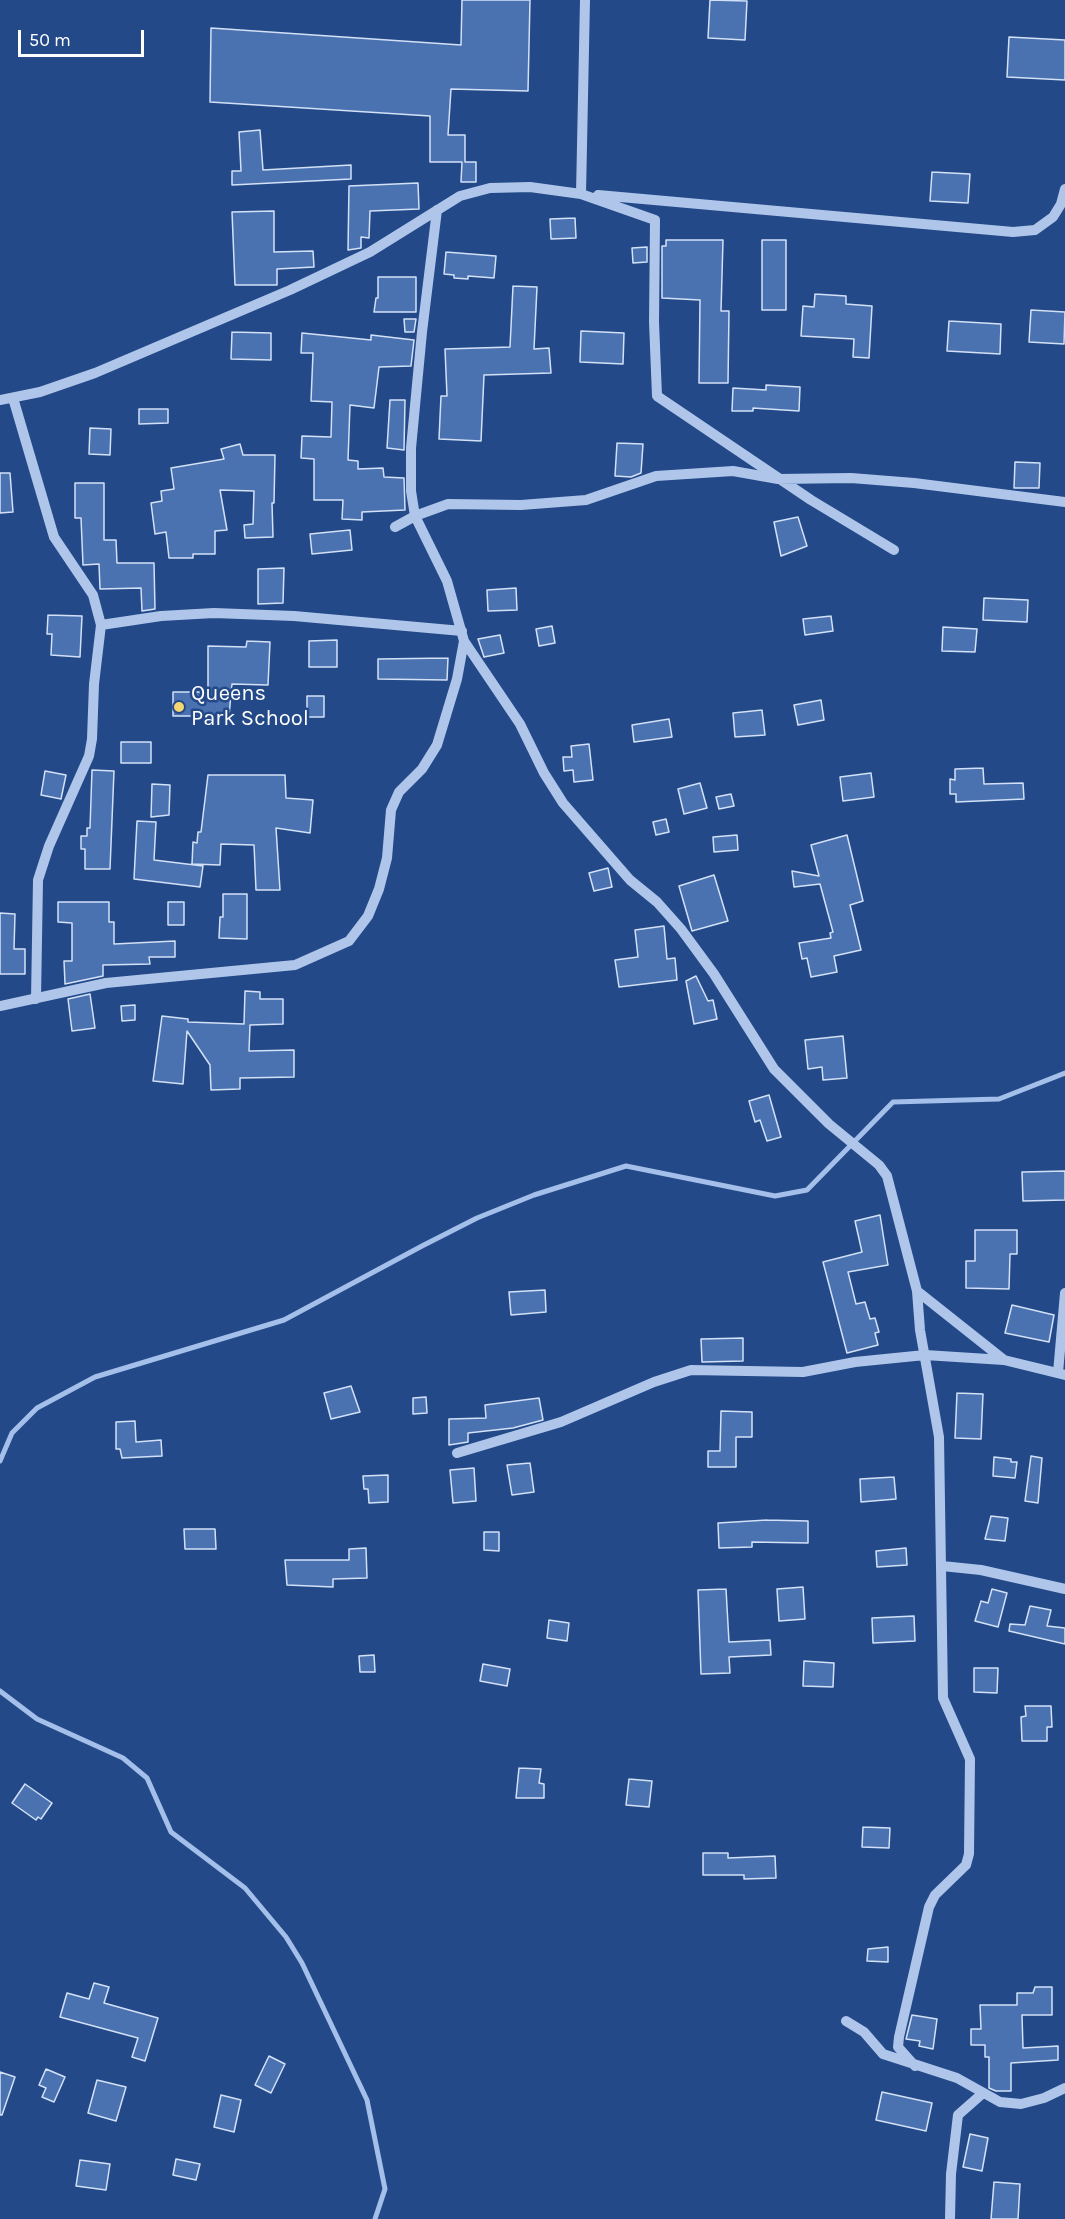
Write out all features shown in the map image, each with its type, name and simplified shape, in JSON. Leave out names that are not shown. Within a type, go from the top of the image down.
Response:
[{"type":"street","points":[[581,194],[585,0]]},
{"type":"street","points":[[0,400],[95,373],[290,290],[370,252],[460,196],[489,188],[530,187],[581,194],[1013,232],[1035,230],[1053,217],[1061,204],[1065,189]]},
{"type":"street","points":[[581,194],[655,220],[654,322],[657,396],[778,479],[894,549]]},
{"type":"street","points":[[437,210],[411,448],[411,491],[415,516],[447,581],[463,636],[520,724],[544,773],[563,803],[630,880],[657,902],[681,929],[714,974],[774,1069],[829,1124],[879,1164],[892,1191],[917,1291],[920,1330],[939,1437],[943,1698],[970,1759],[969,1854],[966,1865],[936,1894],[929,1907],[899,2037],[898,2047],[915,2066]]},
{"type":"street","points":[[13,398],[54,537],[93,595],[101,625],[89,756],[49,846],[38,880],[36,999]]},
{"type":"street","points":[[395,527],[415,516],[448,504],[521,505],[586,500],[656,476],[733,471],[778,479],[851,478],[1065,502]]},
{"type":"street","points":[[101,625],[161,616],[214,613],[294,616],[463,636]]},
{"type":"street","points":[[0,1006],[106,983],[295,965],[348,941],[368,915],[379,889],[387,858],[391,810],[399,792],[422,769],[437,745],[457,679],[463,636]]},
{"type":"street","points":[[917,1291],[1004,1360]]},
{"type":"street","points":[[457,1453],[561,1422],[654,1382],[691,1370],[803,1372],[855,1362],[925,1355],[1004,1360],[1061,1374],[1065,1293]]},
{"type":"street","points":[[942,1566],[981,1570],[1065,1589]]},
{"type":"street","points":[[846,2021],[864,2032],[883,2054],[957,2078],[999,2102],[1021,2104],[1044,2098],[1065,2088]]},
{"type":"street","points":[[950,2219],[951,2174],[958,2115],[983,2093]]},
{"type":"building","points":[[462,0],[530,0],[528,91],[451,89],[448,135],[465,135],[465,162],[476,162],[476,182],[461,182],[462,162],[430,162],[430,116],[210,102],[211,28],[461,45]]},
{"type":"building","points":[[710,0],[747,1],[745,40],[708,38]]},
{"type":"building","points":[[1009,37],[1065,40],[1065,80],[1007,77]]},
{"type":"building","points":[[260,130],[263,170],[351,165],[351,179],[232,185],[232,171],[241,171],[239,132]]},
{"type":"building","points":[[932,172],[970,174],[968,203],[930,201]]},
{"type":"building","points":[[418,183],[419,209],[370,211],[369,238],[361,237],[361,248],[348,250],[349,186]]},
{"type":"building","points":[[274,211],[274,252],[313,251],[314,267],[277,269],[277,285],[235,285],[232,212]]},
{"type":"building","points":[[575,218],[576,238],[551,239],[550,219]]},
{"type":"building","points":[[666,240],[723,240],[721,311],[729,311],[728,383],[699,383],[700,300],[662,298],[662,246],[666,246]]},
{"type":"building","points":[[762,240],[786,240],[786,310],[762,310]]},
{"type":"building","points":[[647,247],[647,262],[633,263],[632,248]]},
{"type":"building","points":[[446,252],[496,256],[494,278],[468,276],[468,279],[454,278],[454,275],[444,274]]},
{"type":"building","points":[[378,277],[416,277],[416,312],[374,312],[376,298],[378,298]]},
{"type":"building","points":[[513,286],[537,287],[534,349],[549,348],[551,373],[484,375],[481,441],[439,439],[441,396],[447,396],[445,349],[510,347]]},
{"type":"building","points":[[815,294],[846,296],[846,304],[872,306],[869,358],[853,357],[854,339],[801,336],[803,306],[814,307]]},
{"type":"building","points":[[1031,310],[1065,312],[1064,344],[1029,342]]},
{"type":"building","points":[[404,319],[416,319],[414,332],[405,332]]},
{"type":"building","points":[[949,321],[1001,324],[1000,354],[947,351]]},
{"type":"building","points":[[581,331],[624,333],[623,364],[580,362]]},
{"type":"building","points":[[232,332],[271,333],[271,360],[231,359]]},
{"type":"building","points":[[302,333],[371,340],[371,335],[414,340],[411,366],[379,367],[374,408],[350,405],[348,460],[358,461],[358,469],[383,468],[384,477],[404,478],[405,510],[362,512],[362,520],[342,519],[343,500],[314,500],[314,459],[301,458],[302,436],[331,437],[332,402],[311,401],[313,353],[301,353]]},
{"type":"building","points":[[766,385],[800,387],[799,411],[753,408],[753,411],[732,411],[733,388],[766,390]]},
{"type":"building","points":[[390,400],[405,400],[404,450],[387,448]]},
{"type":"building","points":[[139,409],[168,409],[168,423],[139,424]]},
{"type":"building","points":[[90,428],[111,429],[110,455],[89,454]]},
{"type":"building","points":[[617,443],[643,444],[641,473],[631,477],[615,476]]},
{"type":"building","points":[[240,444],[243,455],[275,455],[274,503],[272,503],[273,537],[245,538],[244,525],[253,524],[254,491],[220,490],[227,530],[215,531],[215,554],[193,554],[193,558],[169,558],[166,532],[155,534],[151,503],[162,501],[161,491],[174,489],[171,468],[224,459],[221,449]]},
{"type":"building","points":[[1015,462],[1040,463],[1039,488],[1014,488]]},
{"type":"building","points":[[0,473],[10,473],[13,512],[0,513]]},
{"type":"building","points":[[75,483],[104,483],[104,540],[116,540],[117,563],[154,563],[155,609],[142,611],[141,588],[100,589],[99,564],[83,565],[81,518],[75,518]]},
{"type":"building","points":[[798,517],[807,546],[781,556],[774,522]]},
{"type":"building","points":[[350,530],[352,550],[312,554],[310,534]]},
{"type":"building","points":[[284,568],[283,603],[258,604],[258,569]]},
{"type":"building","points":[[516,588],[517,610],[488,611],[487,590]]},
{"type":"building","points":[[984,598],[1028,600],[1027,622],[983,620]]},
{"type":"building","points":[[48,615],[82,616],[80,657],[51,655],[52,634],[47,634]]},
{"type":"building","points":[[831,616],[833,631],[805,635],[803,619]]},
{"type":"building","points":[[552,626],[555,643],[539,646],[536,629]]},
{"type":"building","points":[[943,627],[977,629],[975,652],[942,651]]},
{"type":"building","points":[[500,635],[504,653],[484,657],[478,639]]},
{"type":"building","points":[[337,640],[337,667],[309,667],[309,641]]},
{"type":"building","points":[[247,641],[270,642],[268,685],[232,684],[229,716],[173,716],[173,692],[208,692],[208,646],[246,647]]},
{"type":"building","points":[[448,658],[447,680],[378,679],[378,659]]},
{"type":"building","points":[[307,696],[324,696],[324,717],[307,717]]},
{"type":"building","points":[[821,700],[824,720],[798,725],[794,705]]},
{"type":"building","points":[[762,710],[765,735],[735,737],[733,713]]},
{"type":"building","points":[[669,719],[672,737],[634,742],[632,725]]},
{"type":"building","points":[[121,742],[151,742],[151,763],[121,763]]},
{"type":"building","points":[[589,744],[593,780],[574,782],[573,770],[564,771],[563,757],[572,757],[571,746]]},
{"type":"building","points":[[983,768],[984,784],[1023,783],[1024,799],[956,802],[956,794],[950,794],[950,779],[955,780],[955,769]]},
{"type":"building","points":[[92,770],[114,771],[110,869],[85,869],[85,849],[81,849],[81,836],[87,836],[87,828],[90,828]]},
{"type":"building","points":[[45,771],[66,775],[61,799],[41,795]]},
{"type":"building","points":[[871,773],[874,797],[843,801],[840,777]]},
{"type":"building","points":[[208,775],[285,775],[286,798],[313,800],[310,833],[276,828],[280,890],[256,890],[254,845],[221,844],[220,865],[192,864],[193,842],[197,843],[198,832],[201,832]]},
{"type":"building","points":[[700,783],[707,808],[684,814],[678,789]]},
{"type":"building","points":[[152,784],[170,785],[169,815],[151,817]]},
{"type":"building","points":[[731,794],[734,806],[719,809],[716,797]]},
{"type":"building","points":[[666,819],[669,832],[656,835],[653,822]]},
{"type":"building","points":[[137,821],[156,822],[154,860],[203,866],[200,887],[134,879]]},
{"type":"building","points":[[737,835],[738,850],[714,852],[713,837]]},
{"type":"building","points":[[847,835],[863,901],[850,905],[861,950],[834,956],[837,972],[811,977],[807,958],[802,959],[799,943],[831,938],[830,933],[833,932],[820,884],[794,887],[792,871],[819,876],[811,845]]},
{"type":"building","points":[[608,868],[612,887],[594,891],[589,873]]},
{"type":"building","points":[[714,875],[728,921],[692,931],[679,886]]},
{"type":"building","points":[[223,894],[247,894],[247,939],[219,938],[220,917],[223,917]]},
{"type":"building","points":[[58,902],[109,902],[109,922],[114,922],[114,944],[175,941],[175,957],[149,957],[150,964],[103,965],[103,976],[65,984],[64,961],[72,961],[72,923],[58,922]]},
{"type":"building","points":[[168,902],[184,902],[184,925],[168,925]]},
{"type":"building","points":[[0,913],[15,914],[14,949],[25,949],[25,974],[0,974]]},
{"type":"building","points":[[664,926],[667,959],[675,958],[677,980],[619,987],[615,960],[638,957],[635,930]]},
{"type":"building","points":[[696,976],[708,1001],[713,1000],[717,1019],[694,1024],[686,981]]},
{"type":"building","points":[[245,991],[260,992],[260,999],[283,999],[283,1024],[250,1025],[249,1051],[294,1050],[294,1077],[240,1078],[240,1089],[211,1090],[210,1065],[187,1031],[183,1084],[153,1081],[162,1016],[188,1019],[188,1022],[244,1024]]},
{"type":"building","points":[[90,994],[95,1028],[72,1031],[68,999]]},
{"type":"building","points":[[135,1005],[135,1020],[122,1021],[121,1006]]},
{"type":"building","points":[[843,1036],[847,1078],[823,1080],[822,1067],[808,1069],[805,1040]]},
{"type":"building","points":[[769,1095],[781,1137],[767,1141],[760,1120],[755,1122],[749,1101]]},
{"type":"building","points":[[1065,1171],[1065,1200],[1023,1201],[1022,1172]]},
{"type":"building","points":[[880,1215],[888,1265],[848,1272],[856,1304],[865,1302],[870,1319],[875,1318],[879,1332],[875,1333],[878,1345],[847,1353],[823,1262],[862,1252],[855,1221]]},
{"type":"building","points":[[975,1230],[1017,1230],[1017,1254],[1010,1254],[1009,1289],[966,1288],[966,1261],[975,1261]]},
{"type":"building","points":[[545,1290],[546,1312],[511,1315],[509,1292]]},
{"type":"building","points":[[1012,1305],[1054,1315],[1049,1342],[1005,1333]]},
{"type":"building","points":[[743,1338],[743,1361],[702,1362],[701,1339]]},
{"type":"building","points":[[351,1386],[360,1412],[331,1419],[324,1393]]},
{"type":"building","points":[[957,1393],[983,1394],[981,1439],[955,1438]]},
{"type":"building","points":[[426,1397],[427,1413],[413,1414],[413,1398]]},
{"type":"building","points":[[539,1398],[543,1420],[513,1428],[468,1433],[468,1442],[449,1445],[449,1419],[486,1418],[485,1405]]},
{"type":"building","points":[[721,1411],[752,1412],[752,1437],[736,1437],[736,1467],[708,1467],[708,1451],[720,1451]]},
{"type":"building","points":[[135,1421],[136,1442],[161,1440],[162,1456],[122,1458],[120,1449],[116,1449],[116,1422]]},
{"type":"building","points":[[1031,1456],[1042,1458],[1038,1503],[1025,1501]]},
{"type":"building","points":[[994,1457],[1017,1462],[1015,1478],[993,1476]]},
{"type":"building","points":[[530,1463],[534,1492],[512,1495],[507,1465]]},
{"type":"building","points":[[474,1468],[476,1501],[453,1503],[450,1470]]},
{"type":"building","points":[[388,1475],[388,1502],[369,1503],[368,1489],[364,1489],[363,1476]]},
{"type":"building","points":[[894,1477],[896,1499],[861,1502],[860,1479]]},
{"type":"building","points":[[991,1516],[1008,1518],[1005,1541],[985,1539]]},
{"type":"building","points":[[767,1520],[808,1521],[808,1543],[752,1542],[752,1547],[719,1548],[718,1523]]},
{"type":"building","points":[[184,1529],[215,1529],[216,1549],[185,1549]]},
{"type":"building","points":[[484,1532],[499,1532],[499,1551],[484,1550]]},
{"type":"building","points":[[366,1548],[367,1578],[333,1579],[333,1587],[287,1585],[285,1560],[349,1560],[349,1549]]},
{"type":"building","points":[[906,1548],[907,1565],[877,1567],[876,1551]]},
{"type":"building","points":[[803,1587],[805,1619],[779,1621],[777,1589]]},
{"type":"building","points":[[726,1589],[729,1642],[770,1640],[771,1655],[729,1657],[730,1673],[701,1674],[698,1590]]},
{"type":"building","points":[[992,1589],[1007,1593],[998,1627],[975,1621],[981,1601],[988,1603]]},
{"type":"building","points":[[1030,1606],[1051,1610],[1047,1626],[1065,1628],[1065,1644],[1009,1631],[1010,1624],[1025,1625]]},
{"type":"building","points":[[914,1616],[915,1641],[873,1643],[872,1618]]},
{"type":"building","points":[[549,1620],[569,1623],[567,1641],[547,1638]]},
{"type":"building","points":[[374,1655],[375,1672],[360,1672],[359,1656]]},
{"type":"building","points":[[804,1661],[834,1663],[833,1687],[803,1686]]},
{"type":"building","points":[[483,1664],[510,1669],[507,1686],[480,1681]]},
{"type":"building","points":[[974,1668],[998,1668],[997,1693],[974,1692]]},
{"type":"building","points":[[1025,1706],[1051,1706],[1052,1727],[1047,1727],[1047,1741],[1022,1741],[1021,1717],[1026,1716]]},
{"type":"building","points":[[519,1768],[541,1769],[539,1783],[544,1784],[544,1798],[516,1798]]},
{"type":"building","points":[[629,1779],[652,1781],[649,1807],[626,1805]]},
{"type":"building","points":[[25,1784],[52,1803],[41,1819],[38,1817],[36,1820],[12,1803]]},
{"type":"building","points":[[863,1827],[890,1828],[889,1848],[862,1847]]},
{"type":"building","points":[[703,1853],[728,1853],[728,1858],[775,1856],[776,1878],[744,1879],[744,1875],[703,1875]]},
{"type":"building","points":[[888,1947],[888,1962],[867,1961],[868,1949]]},
{"type":"building","points":[[94,1983],[109,1987],[104,2003],[158,2018],[145,2061],[132,2057],[138,2038],[60,2017],[67,1993],[89,1999]]},
{"type":"building","points":[[1035,1987],[1052,1987],[1052,2015],[1022,2015],[1023,2048],[1058,2046],[1058,2060],[1011,2063],[1011,2091],[996,2091],[989,2088],[989,2057],[985,2057],[985,2045],[971,2045],[971,2029],[981,2029],[980,2005],[1017,2005],[1017,1993],[1033,1993]]},
{"type":"building","points":[[912,2015],[937,2019],[933,2049],[919,2046],[920,2041],[906,2039]]},
{"type":"building","points":[[269,2056],[285,2064],[271,2093],[255,2085]]},
{"type":"building","points":[[46,2069],[65,2077],[54,2102],[42,2097],[46,2088],[39,2085]]},
{"type":"building","points":[[0,2072],[15,2077],[2,2115],[0,2115]]},
{"type":"building","points":[[97,2080],[126,2087],[116,2121],[88,2113]]},
{"type":"building","points":[[882,2092],[932,2103],[926,2131],[876,2120]]},
{"type":"building","points":[[221,2095],[241,2100],[234,2132],[214,2127]]},
{"type":"building","points":[[970,2134],[988,2138],[982,2171],[963,2167]]},
{"type":"building","points":[[176,2159],[200,2164],[196,2180],[173,2175]]},
{"type":"building","points":[[80,2160],[110,2164],[106,2190],[76,2186]]},
{"type":"building","points":[[994,2182],[1020,2184],[1018,2219],[991,2219]]},
{"type":"waterway","points":[[0,1461],[12,1433],[37,1408],[95,1377],[284,1320],[477,1218],[534,1195],[626,1166],[775,1196],[807,1190],[893,1102],[999,1099],[1065,1073]]},
{"type":"waterway","points":[[0,1691],[37,1719],[123,1758],[147,1778],[171,1832],[245,1888],[286,1937],[302,1963],[367,2100],[385,2189],[375,2219]]},
{"type":"place","name":"Queens Park School","points":[[179,707]]}]
